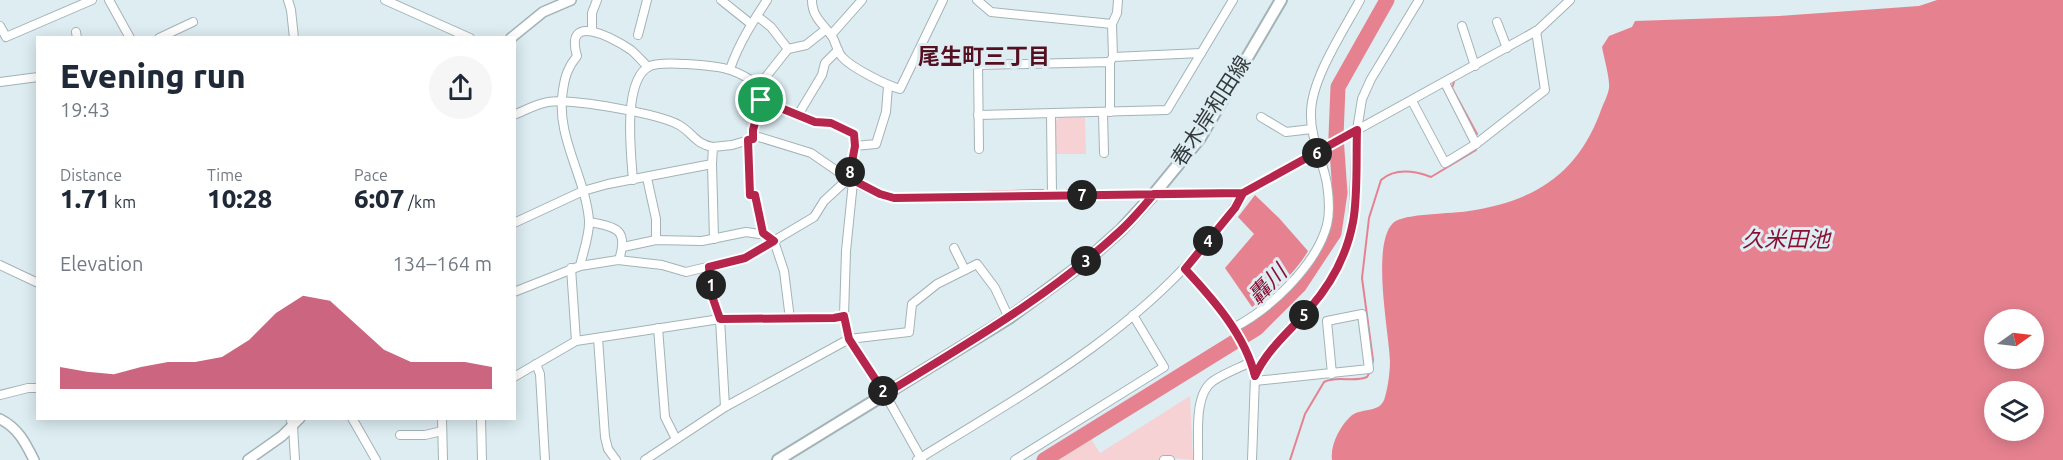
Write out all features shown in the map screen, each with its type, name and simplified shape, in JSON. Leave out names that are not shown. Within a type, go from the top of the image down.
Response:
[{"type":"main road","name":"春木岸和田線","points":[[778,460],[1009,318],[1085,262],[1121,230],[1200,138],[1281,0]]},
{"type":"street","points":[[0,26],[6,37],[92,0]]},
{"type":"street","points":[[109,0],[129,36]]},
{"type":"street","points":[[288,0],[294,36]]},
{"type":"street","points":[[385,0],[466,36]]},
{"type":"street","points":[[513,36],[543,12],[571,0]]},
{"type":"street","points":[[592,31],[592,13],[597,0]]},
{"type":"street","points":[[638,35],[647,0]]},
{"type":"street","points":[[721,0],[751,24]]},
{"type":"street","points":[[730,69],[738,48],[767,0]]},
{"type":"street","points":[[812,0],[814,12],[842,57],[888,86],[900,89],[943,0]]},
{"type":"street","points":[[633,180],[630,111],[640,77],[648,68],[670,64],[730,69],[752,81],[765,78],[788,49],[806,45],[828,33],[861,0]]},
{"type":"street","points":[[977,0],[991,12],[1113,24]]},
{"type":"street","points":[[1104,153],[1113,24],[1117,14],[1118,0]]},
{"type":"street","points":[[978,116],[1167,110],[1233,0]]},
{"type":"street","points":[[1233,328],[1249,320],[1276,298],[1297,276],[1322,240],[1328,223],[1327,187],[1312,129],[1311,112],[1318,83],[1360,0]]},
{"type":"street","points":[[1255,378],[1273,348],[1328,286],[1345,252],[1353,222],[1357,130],[1362,99],[1371,79],[1419,0]]},
{"type":"street","points":[[516,115],[533,106],[561,101],[630,111],[679,125],[702,146],[713,147],[759,137],[811,153],[851,180],[894,198],[1243,193],[1536,31],[1570,0]]},
{"type":"street","points":[[757,16],[771,27],[788,49]]},
{"type":"street","points":[[163,36],[193,22]]},
{"type":"street","points":[[1497,22],[1507,48]]},
{"type":"street","points":[[1461,26],[1475,66]]},
{"type":"street","points":[[580,266],[589,222],[583,191],[568,148],[561,112],[566,71],[577,56],[574,45],[575,37],[580,32],[592,31],[628,49],[648,68]]},
{"type":"street","points":[[1412,100],[1445,163],[1476,144],[1545,90],[1536,31]]},
{"type":"street","points":[[798,115],[822,75],[825,63],[838,50]]},
{"type":"street","points":[[979,149],[978,65],[1111,60],[1201,53]]},
{"type":"street","points":[[0,82],[36,77]]},
{"type":"street","points":[[752,81],[747,95],[815,122],[831,123],[854,134],[844,316],[849,339],[885,394],[920,459],[1087,352],[1133,315],[1185,269],[1235,208],[1243,193]]},
{"type":"street","points":[[1444,83],[1476,144]]},
{"type":"street","points":[[855,146],[876,144],[886,112],[888,86]]},
{"type":"street","points":[[761,100],[750,139],[750,195],[755,195],[763,233],[774,241],[784,271],[790,319]]},
{"type":"street","points":[[1051,114],[1052,195]]},
{"type":"street","points":[[1261,117],[1286,132],[1312,129]]},
{"type":"street","points":[[713,147],[714,238]]},
{"type":"street","points":[[516,223],[583,191],[712,164]]},
{"type":"street","points":[[647,178],[656,219],[656,240]]},
{"type":"street","points":[[516,291],[571,268],[619,260],[662,265],[686,272],[745,258],[814,217],[824,201],[851,180]]},
{"type":"street","points":[[589,222],[612,226],[618,230],[623,247],[619,260]]},
{"type":"street","points":[[623,247],[656,240],[702,241],[746,232],[763,233]]},
{"type":"street","points":[[954,248],[965,270]]},
{"type":"street","points":[[645,460],[725,407],[849,339],[857,336],[909,332],[912,304],[937,284],[977,264],[995,288],[1009,318]]},
{"type":"street","points":[[0,265],[36,282]]},
{"type":"street","points":[[709,267],[711,293],[720,319],[725,407]]},
{"type":"street","points":[[571,268],[576,341]]},
{"type":"street","points":[[1185,269],[1233,328],[1251,362],[1255,378],[1252,460]]},
{"type":"street","points":[[1255,378],[1332,374],[1369,369],[1362,314],[1327,321],[1332,374]]},
{"type":"street","points":[[1015,460],[1164,367],[1133,315]]},
{"type":"street","points":[[516,376],[576,341],[720,319],[844,316]]},
{"type":"street","points":[[658,328],[665,417],[676,439]]},
{"type":"street","points":[[598,338],[604,437],[608,449],[616,460]]},
{"type":"street","points":[[1198,460],[1200,401],[1203,391],[1212,382],[1251,362]]},
{"type":"street","points":[[536,364],[540,374],[545,460]]},
{"type":"street","points":[[0,395],[36,388]]},
{"type":"street","points":[[0,419],[11,425],[22,437],[34,460]]},
{"type":"street","points":[[353,420],[376,460]]},
{"type":"street","points":[[442,420],[442,460]]},
{"type":"street","points":[[481,420],[482,460]]},
{"type":"street","points":[[248,460],[282,436],[291,422]]},
{"type":"street","points":[[291,422],[295,460]]},
{"type":"street","points":[[400,435],[425,435],[442,431]]},
{"type":"street","points":[[1164,460],[1170,460]]},
{"type":"shaded area","points":[[1085,117],[1086,154],[1055,154],[1055,122],[1059,118]]},
{"type":"shaded area","points":[[1190,396],[1193,460],[1162,457],[1161,460],[1046,460],[1088,434],[1100,453]]},
{"type":"water","name":"久米田池","points":[[1937,0],[2063,0],[2063,460],[1332,460],[1334,442],[1347,420],[1355,413],[1380,406],[1386,393],[1390,361],[1382,269],[1383,250],[1387,234],[1393,223],[1407,217],[1492,207],[1532,192],[1550,182],[1578,153],[1590,135],[1600,113],[1609,88],[1602,47],[1609,36],[1632,27],[1635,21],[1779,16],[1919,6]]},
{"type":"water","points":[[1255,195],[1308,251],[1290,275],[1252,307],[1225,268],[1254,234],[1238,217]]},
{"type":"waterway","name":"轟川","points":[[1044,460],[1257,328],[1299,286],[1334,233],[1340,193],[1336,136],[1338,87],[1387,0]]},
{"type":"waterway","points":[[1454,82],[1452,88],[1477,134]]},
{"type":"waterway","points":[[1188,189],[1243,188],[1312,150]]},
{"type":"waterway","points":[[1372,365],[1362,278],[1369,218],[1381,180],[1399,172],[1419,173],[1431,177],[1476,150]]},
{"type":"waterway","points":[[979,192],[1043,190]]},
{"type":"waterway","points":[[1067,190],[1129,190]]},
{"type":"waterway","points":[[1290,460],[1305,414],[1324,382],[1335,379],[1362,379],[1367,377],[1371,370]]},
{"type":"district","name":"尾生町三丁目","points":[[984,56]]},
{"type":"route","points":[[761,100],[753,130],[753,139],[748,140],[748,175],[750,195],[755,195],[763,233],[774,241],[745,258],[709,267],[711,293],[720,319],[844,316],[849,339],[885,394],[1009,318],[1047,291],[1121,230],[1154,194],[1243,193],[1235,208],[1185,269],[1233,328],[1249,354],[1255,376],[1273,348],[1328,286],[1345,252],[1353,222],[1357,130],[1243,193],[894,198],[880,194],[849,178],[855,146],[854,134],[831,123],[815,122],[761,100]]}]
